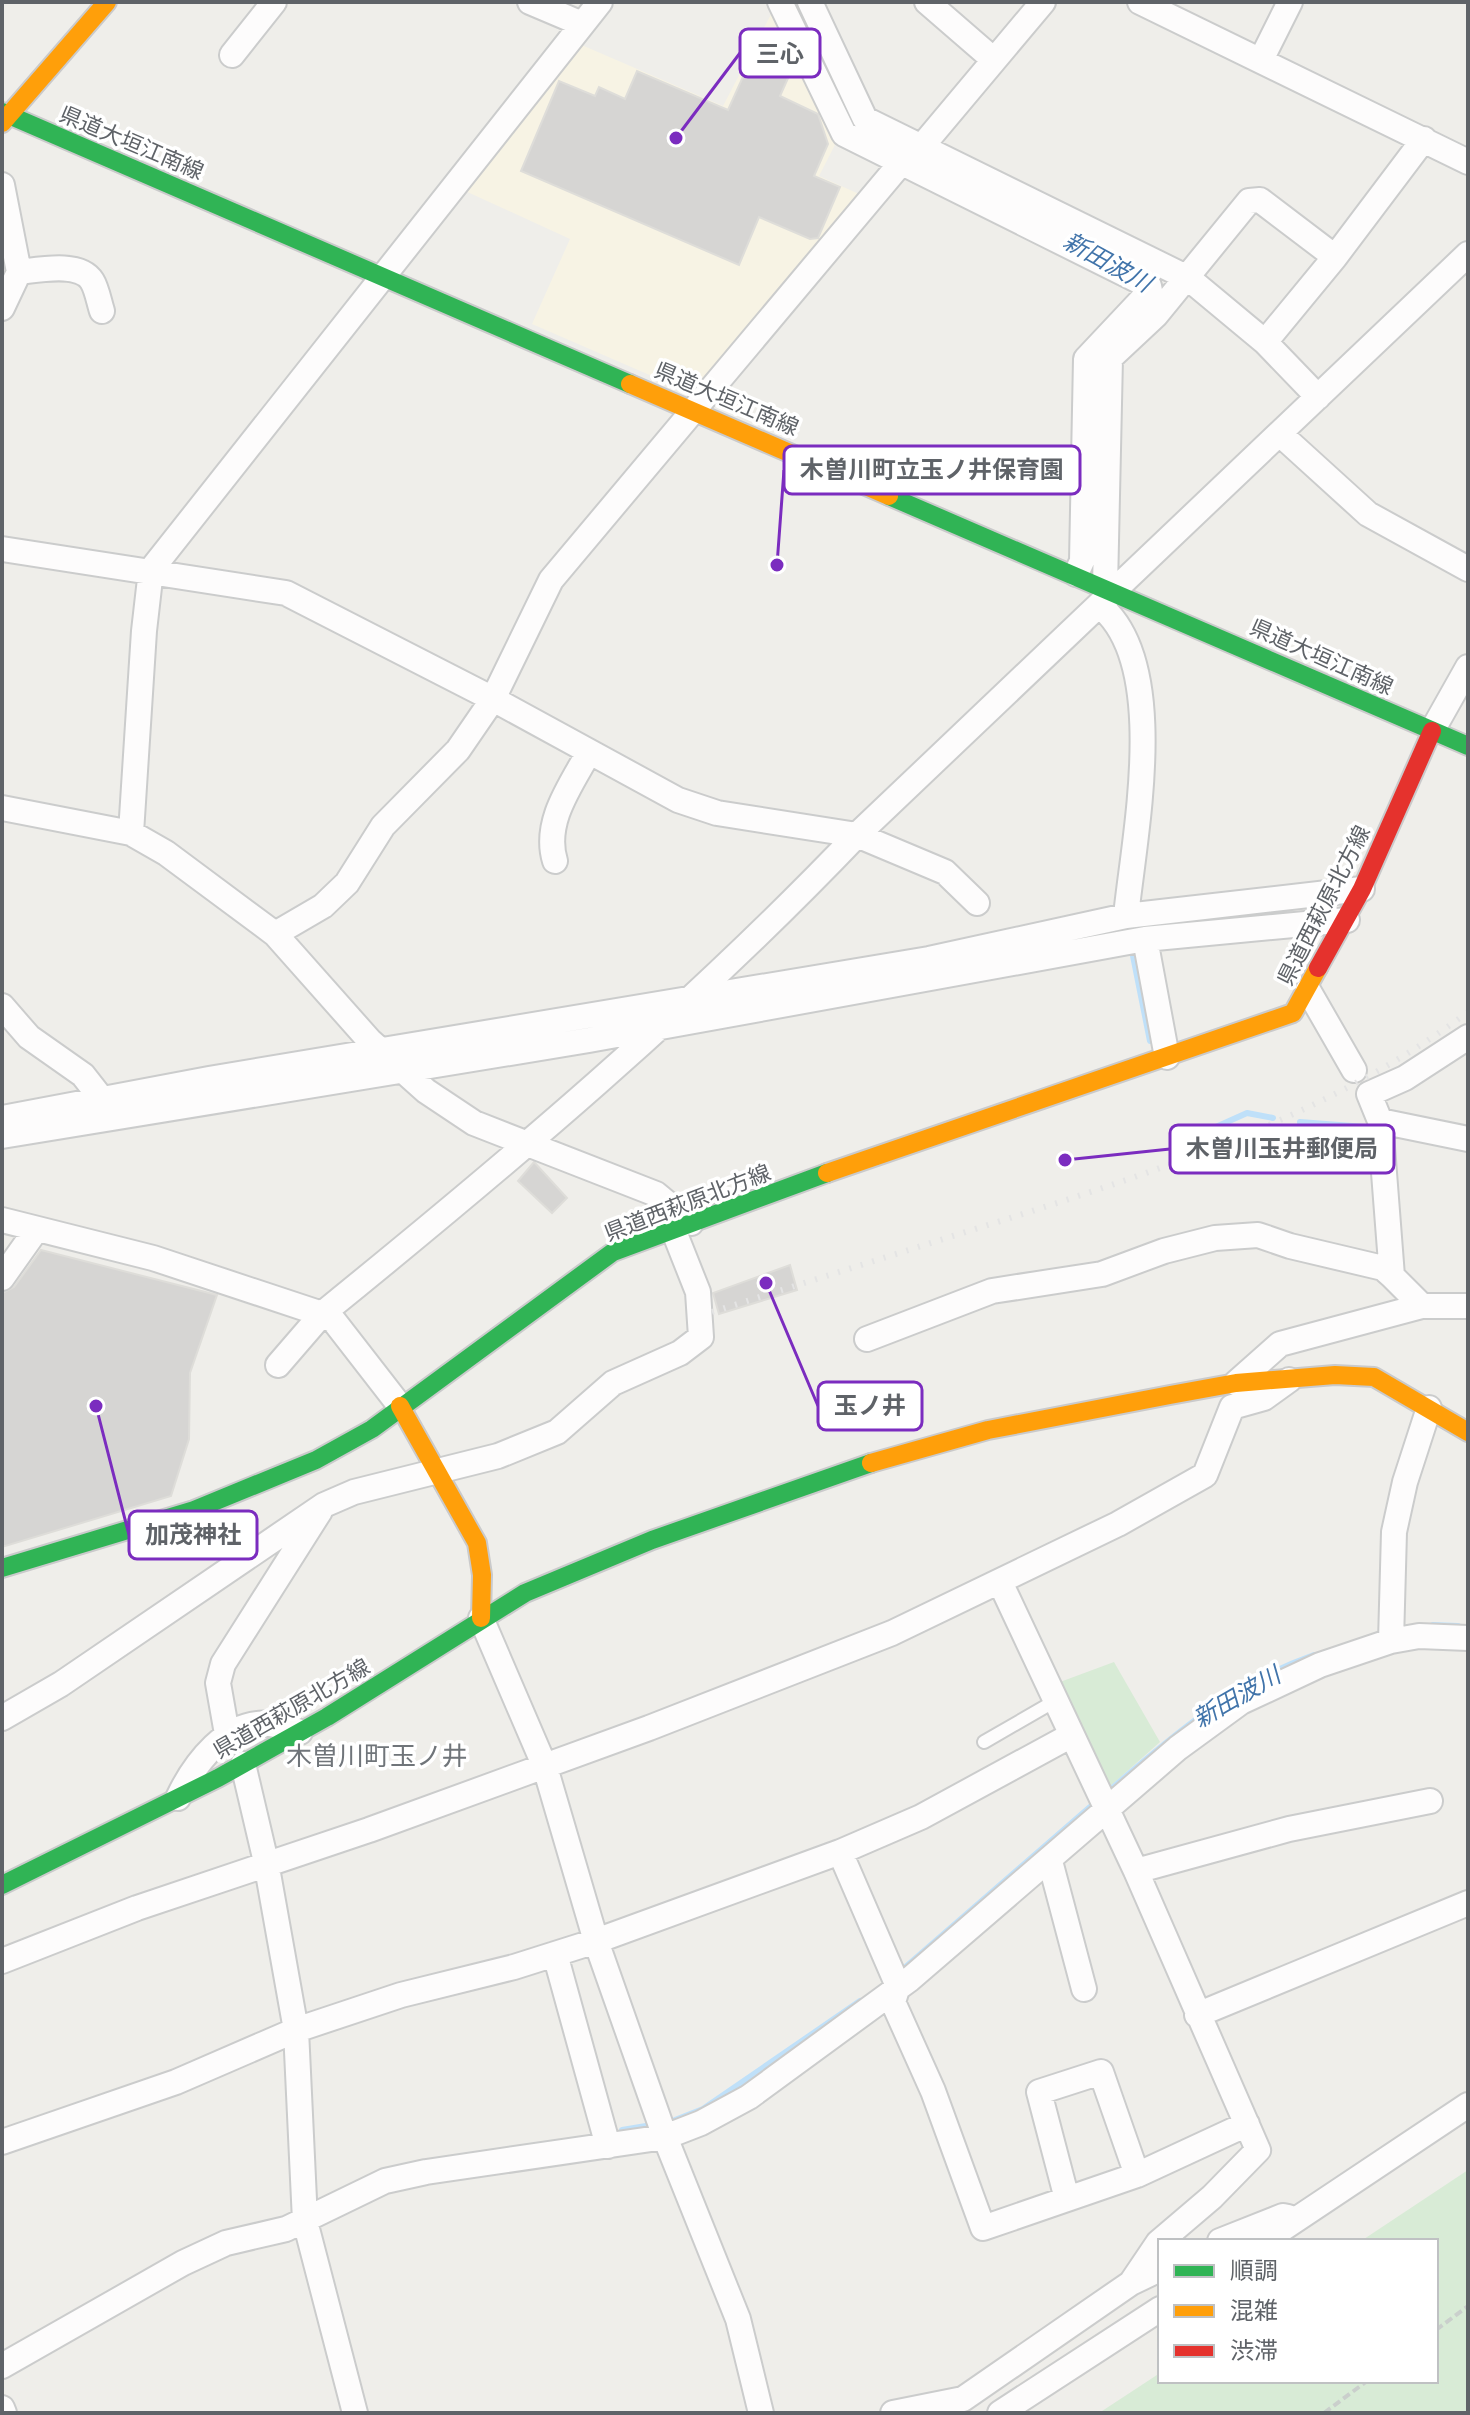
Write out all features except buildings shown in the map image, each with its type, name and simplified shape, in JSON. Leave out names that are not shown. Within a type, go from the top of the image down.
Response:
[{"type":"main road","points":[[4,117],[107,2]]},
{"type":"main road","name":"県道大垣江南線","points":[[4,117],[695,410],[1076,574],[1106,594],[1432,731]]},
{"type":"main road","points":[[1432,731],[1468,746]]},
{"type":"main road","name":"県道西萩原北方線","points":[[2,1568],[234,1495],[316,1460],[372,1429],[613,1252],[985,1117],[1286,1017],[1299,1007],[1347,920],[1432,731]]},
{"type":"main road","name":"県道西萩原北方線","points":[[2,1885],[243,1764],[525,1593],[652,1540],[896,1454],[988,1430],[1236,1383],[1335,1375],[1374,1377],[1468,1432]]},
{"type":"main road","points":[[400,1406],[477,1543],[482,1575],[481,1618]]},
{"type":"street","points":[[232,55],[274,2]]},
{"type":"street","points":[[530,2],[582,24]]},
{"type":"street","points":[[131,833],[151,570],[600,2]]},
{"type":"street","points":[[780,2],[844,134],[1149,286],[1150,291],[1086,359],[1082,561],[1076,574]]},
{"type":"street","points":[[810,2],[865,119],[1188,278],[1265,342],[1318,397]]},
{"type":"street","points":[[927,2],[994,60]]},
{"type":"street","points":[[275,934],[323,906],[347,883],[383,826],[458,750],[493,699],[551,580],[901,163],[923,145],[1043,2]]},
{"type":"street","points":[[1140,2],[1468,162]]},
{"type":"street","points":[[1261,60],[1290,2]]},
{"type":"street","points":[[1265,342],[1335,257],[1424,139]]},
{"type":"street","points":[[2,185],[19,272],[2,308]]},
{"type":"street","points":[[1126,916],[1145,732],[1139,674],[1111,614],[1106,594],[1110,358],[1156,315],[1249,201],[1260,200],[1335,257]]},
{"type":"street","points":[[278,1365],[322,1314],[526,1145],[691,998],[786,909],[857,835],[1106,594],[1280,434],[1468,254]]},
{"type":"street","points":[[19,272],[80,271],[92,279],[102,311]]},
{"type":"street","points":[[1280,434],[1368,514],[1468,569]]},
{"type":"street","points":[[2,549],[286,593],[493,699],[678,800],[717,813],[857,835],[945,872],[977,903]]},
{"type":"street","points":[[1432,731],[1468,667]]},
{"type":"street","points":[[555,861],[551,849],[552,823],[589,752]]},
{"type":"street","points":[[2,808],[131,833],[247,910],[275,934],[401,1072],[474,1123],[656,1194],[682,1226],[698,1292],[701,1337],[680,1353],[613,1383],[557,1432],[498,1456],[354,1492],[324,1505],[61,1684],[2,1718]]},
{"type":"street","points":[[2,1118],[101,1098],[929,959],[1126,916],[1362,889]]},
{"type":"street","points":[[2,1136],[401,1072],[1145,939],[1347,920]]},
{"type":"street","points":[[1145,939],[1167,1057]]},
{"type":"street","points":[[1308,990],[1354,1070]]},
{"type":"street","points":[[2,1006],[29,1037],[83,1075],[101,1098]]},
{"type":"street","points":[[1392,1276],[1380,1121],[1369,1094],[1405,1078],[1468,1037]]},
{"type":"street","points":[[1380,1121],[1468,1139]]},
{"type":"street","points":[[2,1220],[153,1258],[322,1314],[334,1321],[400,1406]]},
{"type":"street","points":[[2,1278],[36,1230]]},
{"type":"street","points":[[867,1339],[992,1291],[1102,1274],[1164,1251],[1215,1238],[1258,1235],[1290,1246],[1383,1268],[1422,1306]]},
{"type":"street","points":[[1236,1383],[1280,1344],[1422,1306],[1468,1306]]},
{"type":"street","points":[[2,1961],[137,1908],[545,1767],[892,1633],[1118,1524],[1205,1475],[1232,1407],[1264,1398],[1289,1380]]},
{"type":"street","points":[[1391,1641],[1394,1532],[1405,1482],[1429,1408]]},
{"type":"street","points":[[227,1734],[218,1683],[223,1664],[324,1505]]},
{"type":"street","points":[[1000,1582],[1136,1871],[1258,2150],[1212,2197],[1163,2239]]},
{"type":"street","points":[[481,1618],[545,1767],[596,1941],[665,2137],[738,2319],[761,2413]]},
{"type":"street","points":[[2,2366],[183,2263],[226,2243],[305,2221],[385,2181],[426,2172],[665,2137],[701,2123],[749,2097],[898,1986],[1050,1861],[1178,1748],[1241,1702],[1320,1665],[1391,1641],[1419,1636],[1468,1638]]},
{"type":"street","points":[[178,1798],[190,1773],[227,1734],[267,1723],[300,1732]]},
{"type":"street","points":[[2,2142],[176,2082],[296,2030],[401,1995],[596,1941],[840,1852],[935,1810],[1070,1736]]},
{"type":"street","points":[[243,1764],[266,1862],[296,2030],[305,2221],[355,2413]]},
{"type":"street","points":[[1136,1871],[1289,1829],[1430,1801]]},
{"type":"street","points":[[840,1852],[898,1986],[893,2002],[933,2091],[983,2228],[1137,2175],[1247,2124]]},
{"type":"street","points":[[1050,1861],[1084,1989]]},
{"type":"street","points":[[1197,2015],[1468,1903]]},
{"type":"street","points":[[555,1954],[608,2146]]},
{"type":"street","points":[[1067,2199],[1039,2092],[1101,2072],[1137,2175]]},
{"type":"street","points":[[1267,2239],[1468,2105]]},
{"type":"street","points":[[1225,2239],[1283,2216],[1297,2219]]},
{"type":"street","points":[[1131,2283],[1158,2243]]},
{"type":"street","points":[[893,2413],[963,2399],[1131,2283],[1158,2270]]},
{"type":"street","points":[[1000,2413],[1158,2310]]},
{"type":"lane","points":[[984,1742],[1055,1701]]},
{"type":"path","points":[[1438,2328],[1468,2306]]},
{"type":"path","points":[[1324,2413],[1364,2383]]},
{"type":"shaded area","points":[[777,3],[840,135],[819,176],[859,194],[691,393],[532,324],[570,239],[463,190],[577,43],[723,106]]},
{"type":"green space","points":[[1114,1662],[1160,1742],[1106,1790],[1060,1682]]},
{"type":"green space","points":[[1468,2170],[1468,2413],[1099,2413],[1158,2374],[1158,2383],[1438,2383],[1438,2239],[1364,2239]]},
{"type":"waterway","name":"新田波川","points":[[1132,951],[1150,1041]]},
{"type":"waterway","name":"新田波川","points":[[1198,1135],[1247,1113],[1273,1118]]},
{"type":"waterway","name":"新田波川","points":[[1300,1122],[1365,1127]]},
{"type":"waterway","name":"新田波川","points":[[1433,1625],[1458,1626]]},
{"type":"waterway","name":"新田波川","points":[[1109,1791],[1205,1713],[1257,1680],[1314,1655]]},
{"type":"waterway","name":"新田波川","points":[[901,1971],[1090,1807]]},
{"type":"waterway","name":"新田波川","points":[[675,2120],[703,2109],[860,2001]]},
{"type":"waterway","name":"新田波川","points":[[622,2130],[646,2126]]},
{"type":"railway","points":[[712,1312],[1067,1200],[1246,1135],[1361,1080],[1416,1048],[1468,1012]]},
{"type":"traffic: fast","points":[[2,112],[630,384]]},
{"type":"traffic: fast","points":[[889,496],[1468,746]]},
{"type":"traffic: fast","points":[[2,1568],[194,1510],[316,1460],[372,1429],[613,1252],[827,1173]]},
{"type":"traffic: fast","points":[[2,1885],[218,1778],[327,1717],[525,1593],[652,1540],[871,1463]]},
{"type":"traffic: slow","points":[[2,123],[107,2]]},
{"type":"traffic: slow","points":[[630,384],[889,496]]},
{"type":"traffic: slow","points":[[827,1173],[1293,1013],[1318,968]]},
{"type":"traffic: slow","points":[[871,1463],[988,1430],[1170,1395],[1236,1383],[1335,1375],[1374,1377],[1468,1432]]},
{"type":"traffic: slow","points":[[400,1406],[477,1543],[482,1575],[481,1618]]},
{"type":"traffic: jam","points":[[1318,968],[1362,889],[1432,731]]},
{"type":"place","name":"三心","points":[[676,138]]},
{"type":"place","name":"木曽川町立玉ノ井保育園","points":[[777,565]]},
{"type":"place","name":"木曽川玉井郵便局","points":[[1065,1160]]},
{"type":"place","name":"玉ノ井","points":[[766,1283]]},
{"type":"place","name":"加茂神社","points":[[96,1406]]},
{"type":"district","name":"木曽川町玉ノ井","points":[[377,1755]]}]
